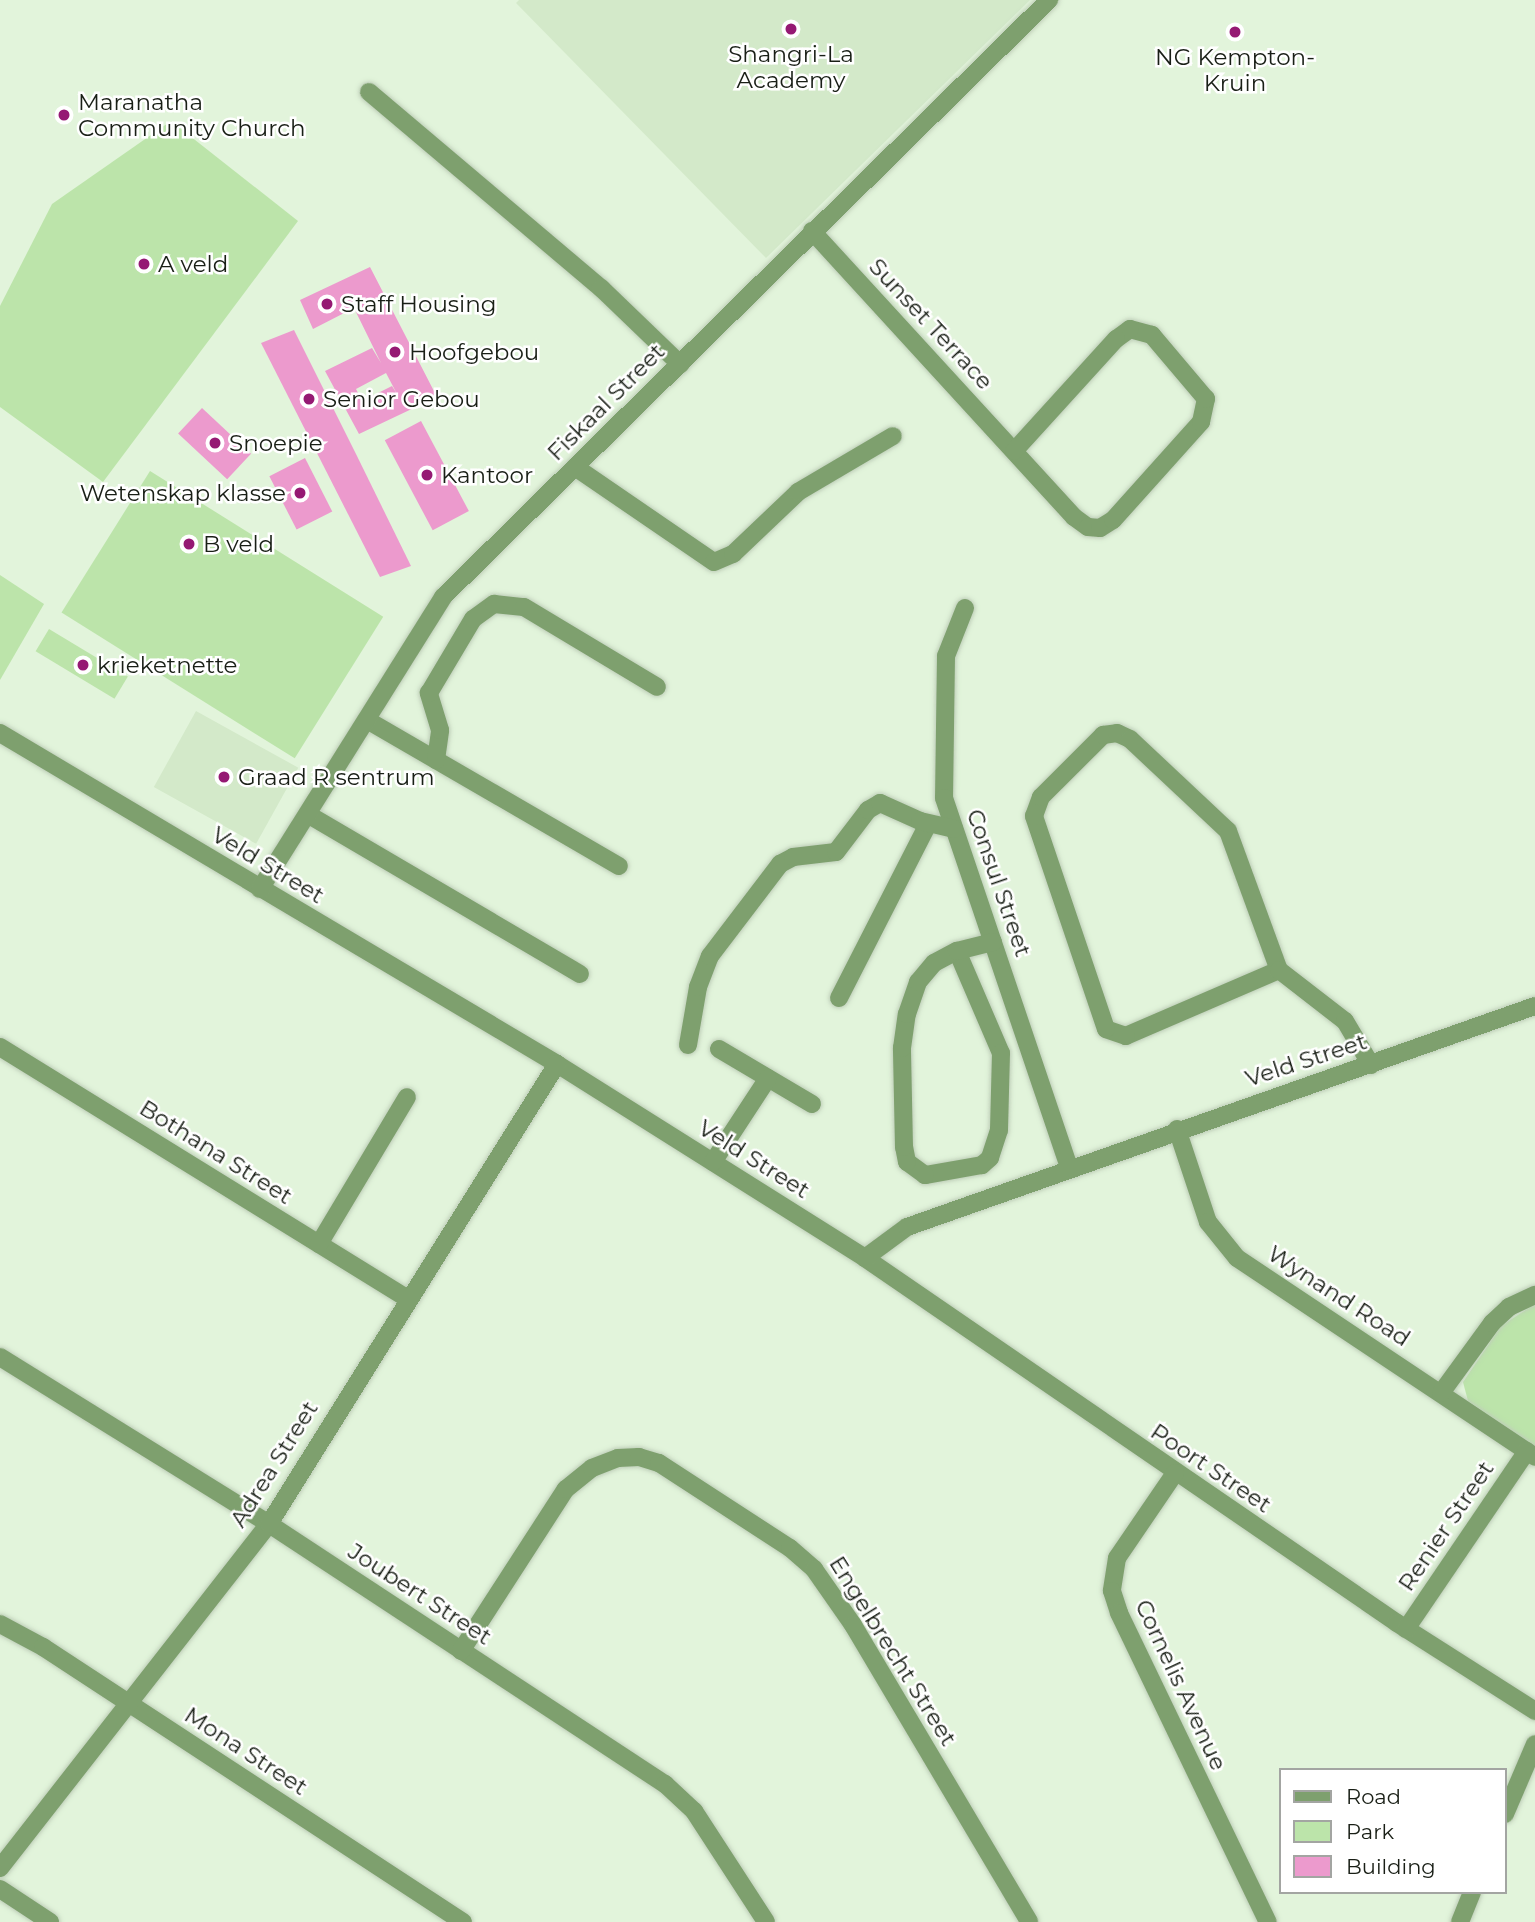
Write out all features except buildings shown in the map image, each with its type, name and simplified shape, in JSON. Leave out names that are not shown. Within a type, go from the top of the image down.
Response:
[{"type":"street","name":"Fiskaal Street","points":[[260,889],[309,816],[435,608],[812,231],[1049,0]]},
{"type":"street","points":[[369,92],[601,288],[680,364]]},
{"type":"street","name":"Sunset Terrace","points":[[812,231],[1074,517],[1100,528],[1194,431],[1205,414],[1206,399],[1152,335],[1130,329],[1116,339],[1014,451]]},
{"type":"street","points":[[575,467],[715,562],[733,554],[798,492],[892,436]]},
{"type":"street","points":[[436,760],[440,730],[429,692],[473,619],[494,604],[524,607],[657,687]]},
{"type":"street","name":"Consul Street","points":[[965,608],[945,664],[944,793],[1069,1168]]},
{"type":"street","points":[[367,720],[619,866]]},
{"type":"street","name":"Veld Street","points":[[0,733],[557,1064],[865,1258],[907,1227],[1177,1129],[1371,1065],[1535,1006]]},
{"type":"street","points":[[1279,970],[1138,1032],[1113,1034],[1098,1010],[1037,834],[1034,816],[1038,802],[1103,735],[1117,733],[1130,738],[1232,837],[1279,970],[1345,1021],[1371,1065]]},
{"type":"street","points":[[688,1045],[698,987],[710,956],[780,864],[793,857],[836,852],[868,810],[880,803],[928,824],[954,829]]},
{"type":"street","points":[[309,816],[580,974]]},
{"type":"street","points":[[839,998],[928,824]]},
{"type":"street","points":[[957,951],[1001,1053],[999,1130],[990,1158],[982,1165],[925,1175],[912,1168],[905,1155],[902,1048],[918,982],[934,963],[957,951],[993,942]]},
{"type":"street","name":"Bothana Street","points":[[0,1046],[406,1298]]},
{"type":"street","points":[[719,1049],[812,1104]]},
{"type":"street","name":"Adrea Street","points":[[0,1868],[269,1524],[406,1298],[557,1064]]},
{"type":"street","points":[[713,1162],[768,1078]]},
{"type":"street","points":[[318,1244],[407,1097]]},
{"type":"street","name":"Wynand Road","points":[[1177,1129],[1202,1208],[1224,1246],[1531,1454]]},
{"type":"street","name":"Poort Street","points":[[865,1258],[1175,1473],[1406,1629],[1535,1711]]},
{"type":"street","points":[[1441,1393],[1492,1323],[1508,1307],[1535,1295]]},
{"type":"street","name":"Joubert Street","points":[[0,1357],[269,1524],[665,1784],[694,1811],[766,1922]]},
{"type":"street","name":"Renier Street","points":[[1406,1629],[1531,1454]]},
{"type":"street","name":"Engelbrecht Street","points":[[461,1651],[566,1489],[592,1468],[618,1458],[639,1457],[659,1463],[790,1548],[814,1569],[853,1625],[1030,1922]]},
{"type":"street","name":"Cornelis Avenue","points":[[1175,1473],[1117,1558],[1112,1591],[1119,1613],[1268,1922]]},
{"type":"street","name":"Mona Street","points":[[0,1624],[130,1704],[463,1922]]},
{"type":"street","points":[[1507,1809],[1535,1744]]},
{"type":"street","points":[[0,1889],[50,1922]]},
{"type":"street","points":[[1460,1922],[1471,1894]]},
{"type":"shaded area","name":"Shangri-La Academy","points":[[519,0],[1030,0],[766,258],[516,3]]},
{"type":"shaded area","name":"Graad R sentrum","points":[[196,711],[298,768],[256,844],[154,787]]},
{"type":"green space","name":"A veld","points":[[171,121],[298,221],[103,482],[0,407],[0,306],[52,204]]},
{"type":"green space","name":"B veld","points":[[150,471],[383,617],[295,758],[62,613]]},
{"type":"green space","points":[[0,575],[44,604],[0,680]]},
{"type":"green space","name":"krieketnette","points":[[49,629],[128,676],[114,699],[36,651]]},
{"type":"green space","points":[[1535,1304],[1535,1446],[1468,1401],[1463,1382],[1501,1326]]},
{"type":"place","name":"Shangri-La Academy","points":[[791,29]]},
{"type":"place","name":"NG Kempton- Kruin","points":[[1235,32]]},
{"type":"place","name":"Maranatha Community Church","points":[[64,115]]},
{"type":"place","name":"A veld","points":[[144,264]]},
{"type":"place","name":"Staff Housing","points":[[327,304]]},
{"type":"place","name":"Hoofgebou","points":[[395,352]]},
{"type":"place","name":"Senior Gebou","points":[[309,399]]},
{"type":"place","name":"Snoepie","points":[[215,443]]},
{"type":"place","name":"Kantoor","points":[[427,475]]},
{"type":"place","name":"Wetenskap klasse","points":[[300,493]]},
{"type":"place","name":"B veld","points":[[189,544]]},
{"type":"place","name":"krieketnette","points":[[83,665]]},
{"type":"place","name":"Graad R sentrum","points":[[224,777]]}]
